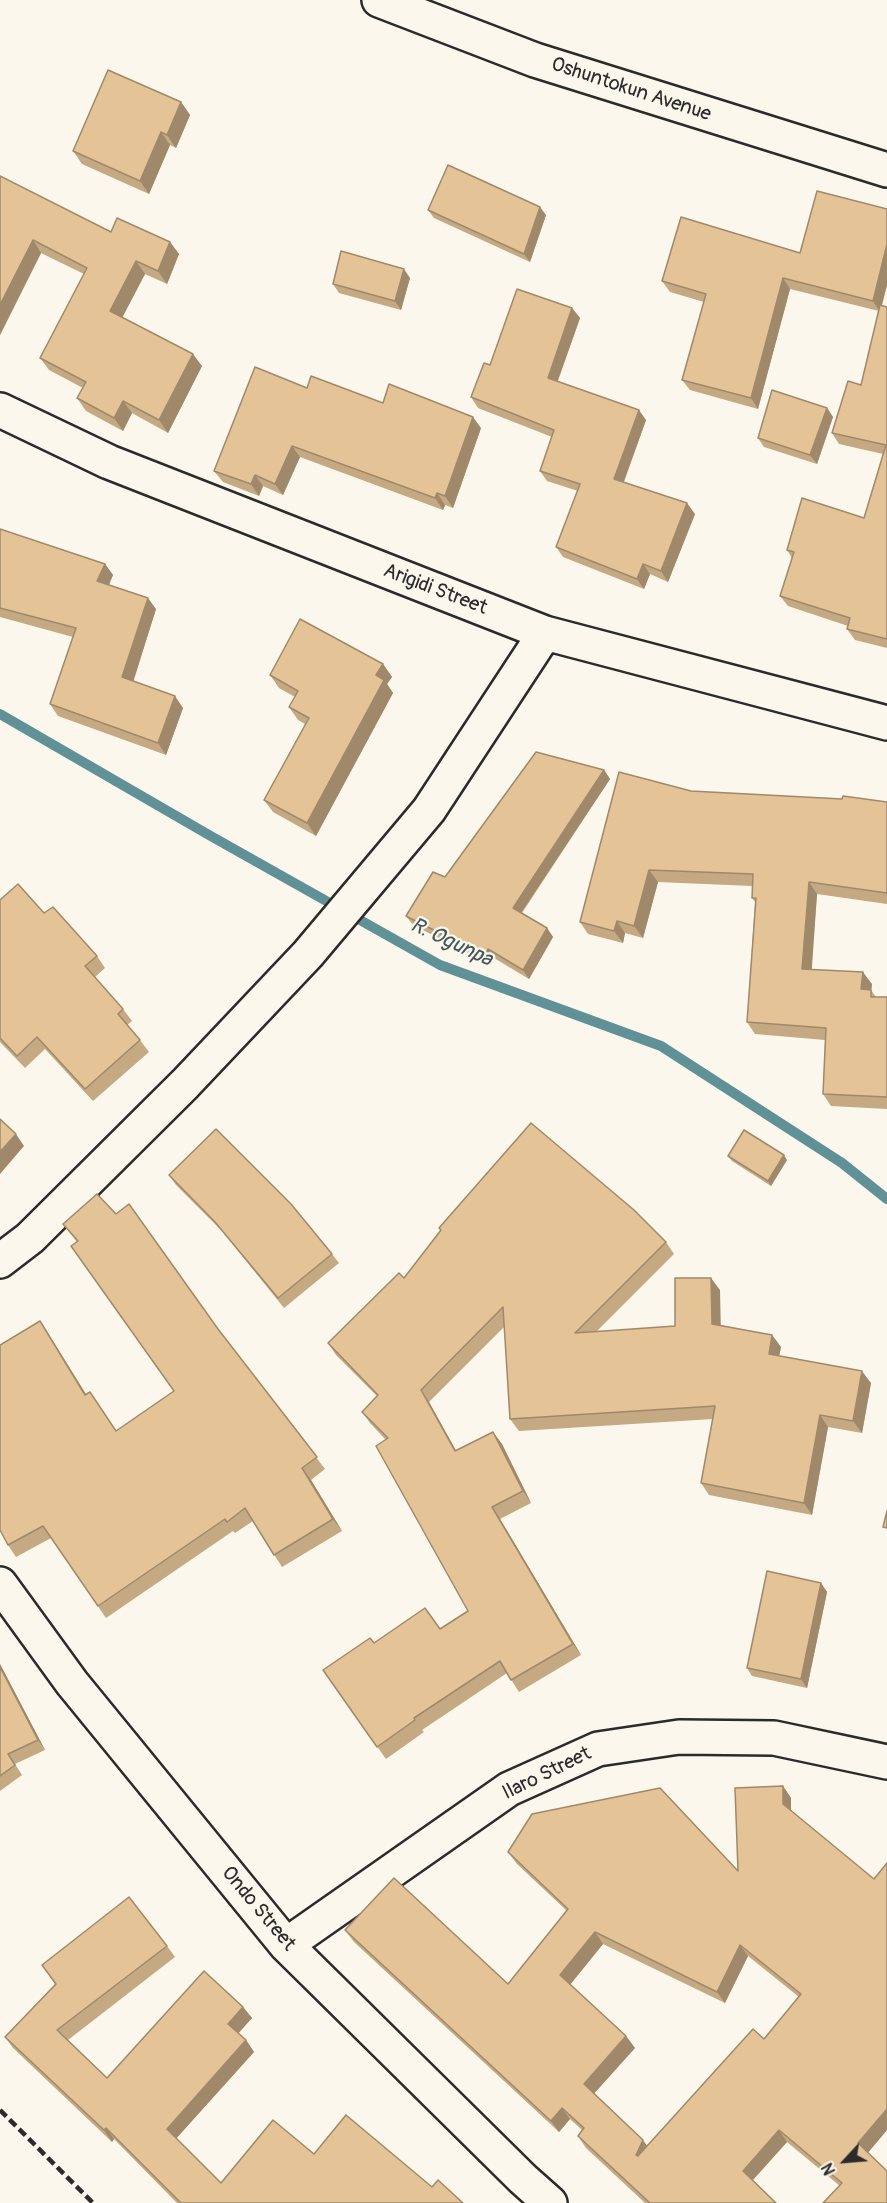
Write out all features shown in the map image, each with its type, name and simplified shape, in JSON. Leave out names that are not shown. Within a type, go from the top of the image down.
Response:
[{"type":"street","name":"Oshuntokun Avenue","points":[[379,0],[535,60],[887,171]]},
{"type":"street","name":"Arigidi Street","points":[[0,410],[109,462],[545,633],[887,723]]},
{"type":"street","points":[[0,1261],[30,1238],[177,1092],[308,954],[429,810],[545,633]]},
{"type":"street","name":"Ondo Street","points":[[0,1584],[72,1683],[286,1945],[550,2203]]},
{"type":"street","name":"Ilaro Street","points":[[286,1945],[509,1789],[598,1749],[679,1737],[774,1738],[887,1762]]},
{"type":"building","points":[[108,70],[181,102],[167,135],[161,132],[140,181],[73,151]]},
{"type":"building","points":[[448,165],[540,207],[524,254],[428,210]]},
{"type":"building","points":[[0,176],[111,232],[117,218],[170,242],[158,271],[136,261],[110,311],[193,354],[159,420],[123,401],[114,418],[77,398],[86,382],[40,358],[87,268],[33,240],[0,305]]},
{"type":"building","points":[[817,191],[887,209],[887,244],[873,301],[783,278],[751,398],[682,380],[706,294],[662,281],[681,217],[800,253]]},
{"type":"building","points":[[341,251],[404,269],[395,301],[333,284]]},
{"type":"building","points":[[517,289],[572,308],[548,378],[639,410],[614,479],[687,503],[661,571],[643,564],[637,579],[556,547],[580,484],[540,471],[554,430],[471,397],[484,363],[490,365]]},
{"type":"building","points":[[880,305],[887,307],[887,639],[847,629],[850,618],[780,596],[794,552],[787,550],[802,498],[864,518],[886,445],[832,433],[848,381],[861,385]]},
{"type":"building","points":[[255,367],[307,388],[311,376],[383,403],[389,384],[473,417],[445,496],[437,493],[435,498],[292,446],[275,484],[255,475],[251,484],[214,471]]},
{"type":"building","points":[[772,390],[827,408],[810,455],[758,438]]},
{"type":"building","points":[[0,529],[105,564],[97,581],[148,598],[122,677],[175,696],[158,743],[50,704],[76,628],[0,608]]},
{"type":"building","points":[[300,619],[383,664],[376,675],[384,680],[307,823],[264,800],[309,718],[289,707],[298,691],[270,675]]},
{"type":"building","points":[[536,752],[604,770],[513,908],[547,928],[523,970],[488,949],[485,956],[406,916],[433,872],[445,877]]},
{"type":"building","points":[[619,772],[691,791],[842,799],[843,796],[887,802],[887,893],[809,882],[802,969],[863,972],[861,989],[871,990],[871,997],[887,997],[887,1097],[823,1094],[826,1028],[747,1022],[756,898],[752,898],[753,874],[649,870],[634,926],[617,921],[614,931],[580,922]]},
{"type":"building","points":[[18,884],[44,913],[53,907],[97,956],[85,966],[123,1009],[118,1014],[140,1040],[85,1089],[37,1037],[17,1056],[0,1038],[0,900]]},
{"type":"building","points":[[0,1119],[16,1134],[0,1152]]},
{"type":"building","points":[[531,1123],[634,1210],[666,1242],[575,1333],[675,1326],[675,1278],[711,1278],[712,1324],[772,1335],[769,1354],[862,1371],[853,1421],[820,1415],[804,1503],[701,1483],[715,1406],[510,1419],[503,1307],[421,1390],[455,1451],[493,1432],[523,1491],[492,1507],[573,1644],[511,1680],[500,1661],[414,1718],[415,1720],[377,1747],[323,1670],[370,1638],[374,1643],[425,1608],[440,1629],[468,1611],[376,1446],[388,1438],[362,1412],[378,1395],[328,1343],[399,1273],[404,1278],[441,1230],[439,1228]]},
{"type":"building","points":[[216,1129],[291,1204],[332,1254],[278,1298],[215,1222],[169,1175]]},
{"type":"building","points":[[744,1130],[784,1155],[768,1181],[728,1156]]},
{"type":"building","points":[[97,1194],[116,1214],[129,1204],[218,1329],[317,1457],[302,1468],[333,1519],[274,1555],[245,1508],[227,1522],[225,1519],[98,1606],[43,1526],[8,1545],[0,1530],[0,1345],[40,1321],[85,1395],[90,1392],[116,1431],[174,1391],[71,1246],[78,1241],[63,1224]]},
{"type":"building","points":[[887,1511],[887,1528],[883,1527]]},
{"type":"building","points":[[767,1571],[821,1583],[801,1679],[747,1668]]},
{"type":"building","points":[[0,1667],[38,1740],[8,1754],[15,1765],[0,1776]]},
{"type":"building","points":[[783,1786],[783,1804],[874,1879],[887,1863],[887,2109],[858,2143],[887,2171],[887,2203],[823,2203],[842,2183],[779,2130],[743,2171],[776,2203],[650,2203],[578,2136],[584,2128],[562,2108],[551,2121],[345,1930],[394,1878],[508,1984],[568,1909],[508,1852],[532,1814],[660,1788],[738,1871],[735,1788]],"holes":[[[595,1932],[717,1992],[740,1945],[801,1994],[764,2039],[753,2029],[638,2156],[636,2155],[643,2140],[584,2084],[626,2036],[560,1975]]]},
{"type":"building","points":[[129,1897],[167,1946],[57,2030],[107,2078],[204,1971],[243,2007],[228,2024],[246,2040],[167,2129],[221,2183],[273,2120],[314,2154],[346,2115],[432,2187],[438,2180],[463,2203],[181,2203],[106,2128],[104,2130],[5,2037],[56,1984],[42,1965]]},
{"type":"waterway","name":"R. Ogunpa","points":[[0,714],[440,965],[661,1046],[842,1163],[887,1199]]},
{"type":"railway","points":[[0,2110],[93,2203]]}]
